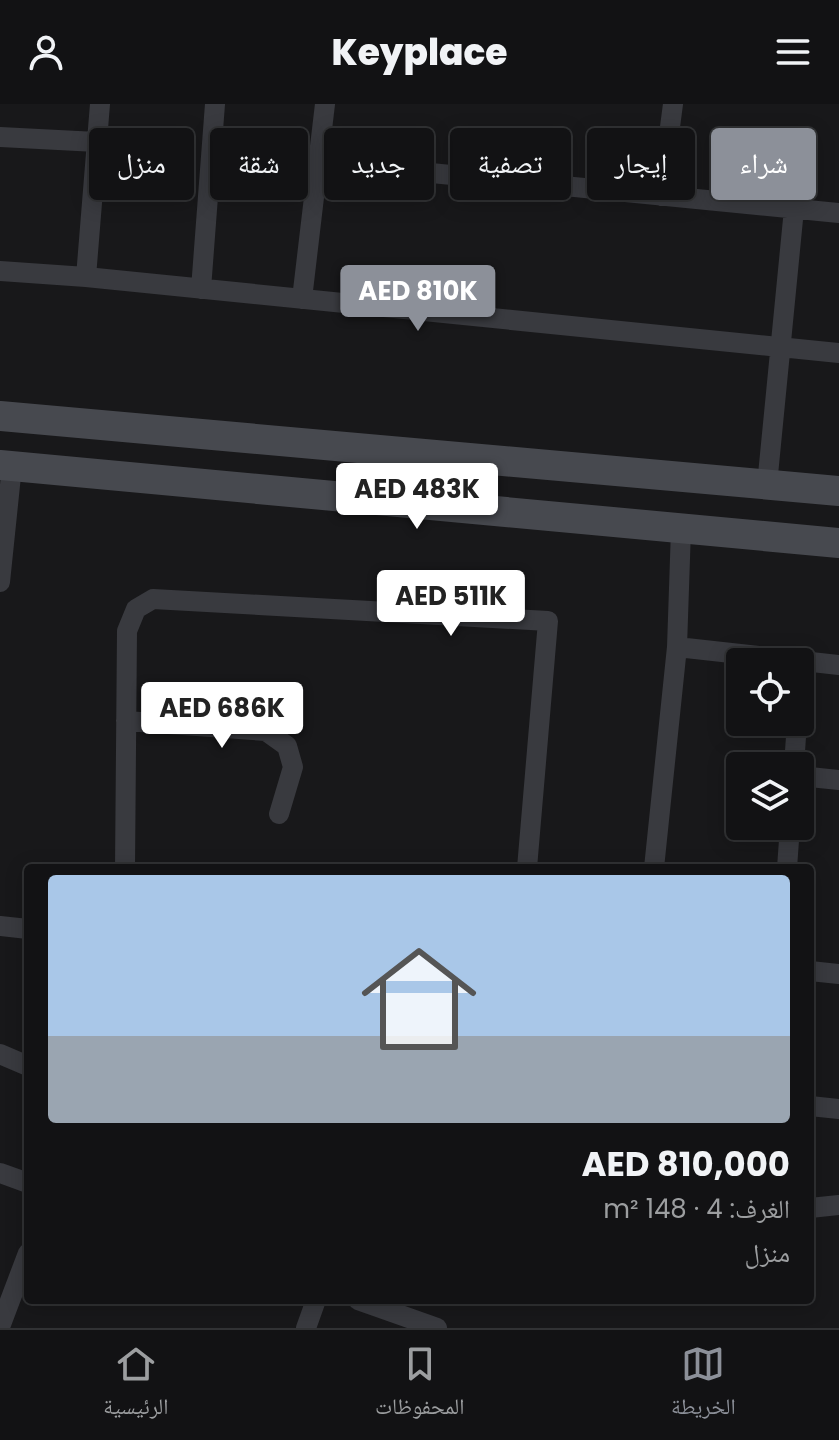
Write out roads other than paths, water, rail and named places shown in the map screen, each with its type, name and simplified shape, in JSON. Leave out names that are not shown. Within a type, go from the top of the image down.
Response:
[{"type":"street","points":[[98,128],[100,104]]},
{"type":"street","points":[[201,289],[215,104]]},
{"type":"street","points":[[302,299],[325,104]]},
{"type":"street","points":[[670,128],[673,104]]},
{"type":"street","points":[[0,137],[89,142]]},
{"type":"street","points":[[319,162],[587,189]]},
{"type":"street","points":[[695,199],[839,213]]},
{"type":"street","points":[[86,277],[92,200]]},
{"type":"street","points":[[767,485],[794,209]]},
{"type":"street","points":[[0,271],[839,353]]},
{"type":"street","points":[[0,416],[839,491]]},
{"type":"street","points":[[0,582],[6,466],[839,543]]},
{"type":"street","points":[[654,864],[677,647],[681,529]]},
{"type":"street","points":[[125,864],[127,631],[136,609],[153,599],[548,621],[527,864]]},
{"type":"street","points":[[677,647],[726,652]]},
{"type":"street","points":[[814,662],[839,665]]},
{"type":"street","points":[[126,721],[266,731],[287,746],[293,767],[279,814]]},
{"type":"street","points":[[814,777],[839,780]]},
{"type":"street","points":[[787,864],[789,840]]},
{"type":"street","points":[[0,926],[24,929]]},
{"type":"street","points":[[814,971],[839,974]]},
{"type":"street","points":[[0,1054],[24,1064]]},
{"type":"street","points":[[814,1106],[839,1109]]},
{"type":"street","points":[[0,1173],[24,1182]]},
{"type":"street","points":[[814,1208],[839,1205]]},
{"type":"street","points":[[0,1327],[24,1264]]},
{"type":"street","points":[[306,1328],[315,1304]]},
{"type":"street","points":[[369,1304],[437,1328]]}]
